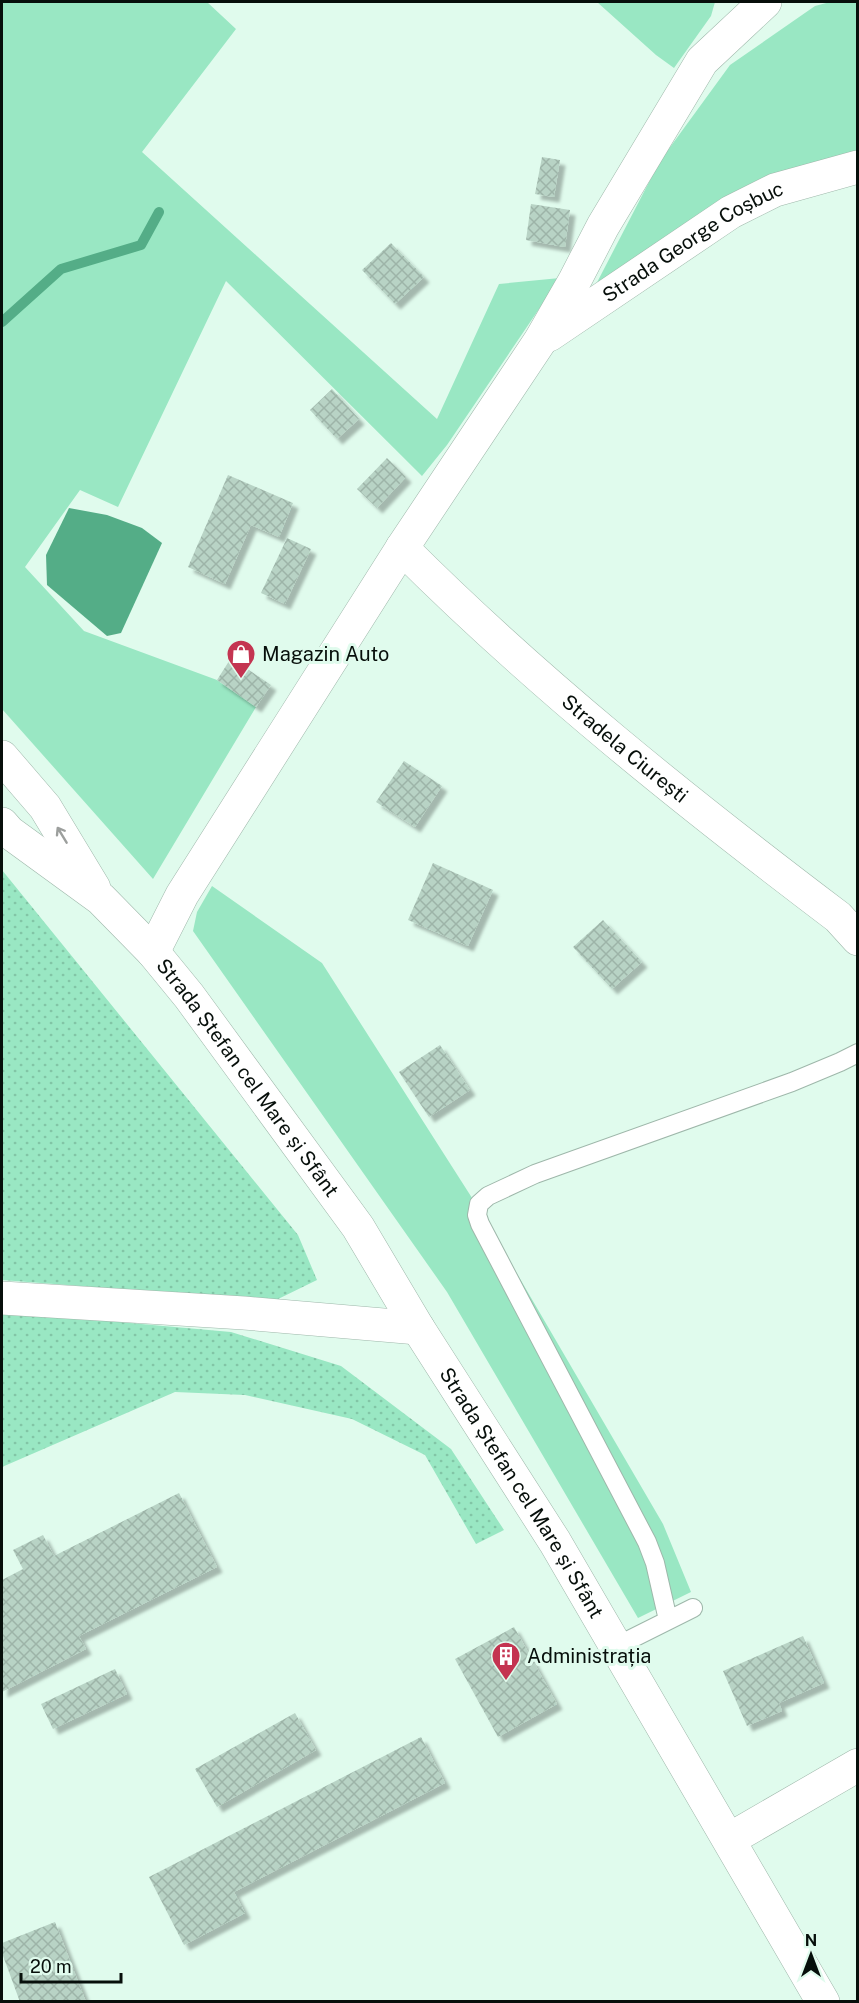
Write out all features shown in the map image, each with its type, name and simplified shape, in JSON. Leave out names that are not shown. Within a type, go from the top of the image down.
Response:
[{"type":"street","points":[[153,952],[182,895],[402,548],[540,341],[603,226],[702,61],[765,2]]},
{"type":"street","name":"Strada George Coșbuc","points":[[540,341],[731,212],[775,190],[858,167]]},
{"type":"street","name":"Stradela Ciurești","points":[[402,548],[502,645],[594,725],[838,917],[858,939]]},
{"type":"street","name":"Strada Ștefan cel Mare și Sfânt","points":[[2,757],[45,807],[101,899]]},
{"type":"street","name":"Strada Ștefan cel Mare și Sfânt","points":[[5,828],[101,899],[153,952],[189,996],[358,1227],[418,1328],[555,1542],[730,1839],[822,2001]]},
{"type":"street","points":[[2,1298],[244,1313],[418,1328]]},
{"type":"street","points":[[730,1839],[858,1765]]},
{"type":"lane","points":[[668,1620],[655,1563],[646,1542],[480,1224],[477,1215],[479,1204],[488,1196],[535,1174],[792,1082],[858,1053]]},
{"type":"lane","points":[[615,1647],[693,1608]]},
{"type":"shaded area","points":[[2,2],[207,2],[236,29],[142,152],[437,419],[499,284],[560,278],[447,445],[422,476],[226,281],[118,507],[80,490],[25,567],[84,631],[217,680],[256,707],[153,879],[2,709]]},
{"type":"shaded area","points":[[597,2],[715,2],[711,16],[674,68],[656,55]]},
{"type":"shaded area","points":[[830,2],[857,2],[857,157],[591,294],[660,161],[730,65],[815,6]]},
{"type":"shaded area","points":[[69,508],[107,515],[142,528],[162,543],[121,633],[107,636],[47,585],[46,555]]},
{"type":"shaded area","points":[[2,870],[298,1235],[317,1280],[274,1301],[2,1280]]},
{"type":"shaded area","points":[[212,886],[322,963],[481,1212],[663,1524],[691,1592],[638,1618],[447,1292],[193,931],[197,912]]},
{"type":"shaded area","points":[[2,1314],[29,1314],[231,1332],[341,1366],[451,1449],[504,1530],[476,1544],[425,1455],[352,1419],[245,1395],[175,1392],[2,1467]]},
{"type":"building","points":[[542,157],[560,160],[554,197],[535,194]]},
{"type":"building","points":[[531,204],[570,210],[565,247],[526,240]]},
{"type":"building","points":[[391,243],[424,277],[395,304],[362,270]]},
{"type":"building","points":[[332,389],[359,419],[337,439],[310,410]]},
{"type":"building","points":[[387,458],[406,477],[377,508],[357,489]]},
{"type":"building","points":[[228,475],[293,503],[279,537],[251,525],[225,584],[188,567]]},
{"type":"building","points":[[287,538],[311,549],[285,604],[261,593]]},
{"type":"building","points":[[231,658],[271,685],[256,707],[217,680]]},
{"type":"building","points":[[404,761],[442,786],[415,827],[376,802]]},
{"type":"building","points":[[433,863],[493,890],[468,946],[408,920]]},
{"type":"building","points":[[603,920],[642,962],[612,989],[573,947]]},
{"type":"building","points":[[440,1045],[470,1090],[429,1117],[399,1072]]},
{"type":"building","points":[[179,1493],[217,1567],[79,1636],[86,1649],[2,1692],[2,1580],[23,1569],[13,1550],[43,1535],[54,1556]]},
{"type":"building","name":"Administrația","points":[[514,1627],[557,1704],[498,1737],[455,1659]]},
{"type":"building","points":[[803,1636],[824,1683],[779,1703],[782,1711],[747,1726],[723,1671]]},
{"type":"building","points":[[115,1669],[127,1694],[53,1729],[41,1704]]},
{"type":"building","points":[[295,1713],[316,1750],[217,1807],[195,1769]]},
{"type":"building","points":[[421,1737],[445,1783],[234,1892],[245,1913],[184,1945],[149,1877]]},
{"type":"building","points":[[55,1922],[86,2002],[20,2002],[2,1953],[2,1943]]},
{"type":"waterway","points":[[2,322],[61,269],[141,245],[159,212]]},
{"type":"place","name":"Magazin Auto","points":[[241,680]]},
{"type":"place","name":"Administrația","points":[[506,1682]]}]
